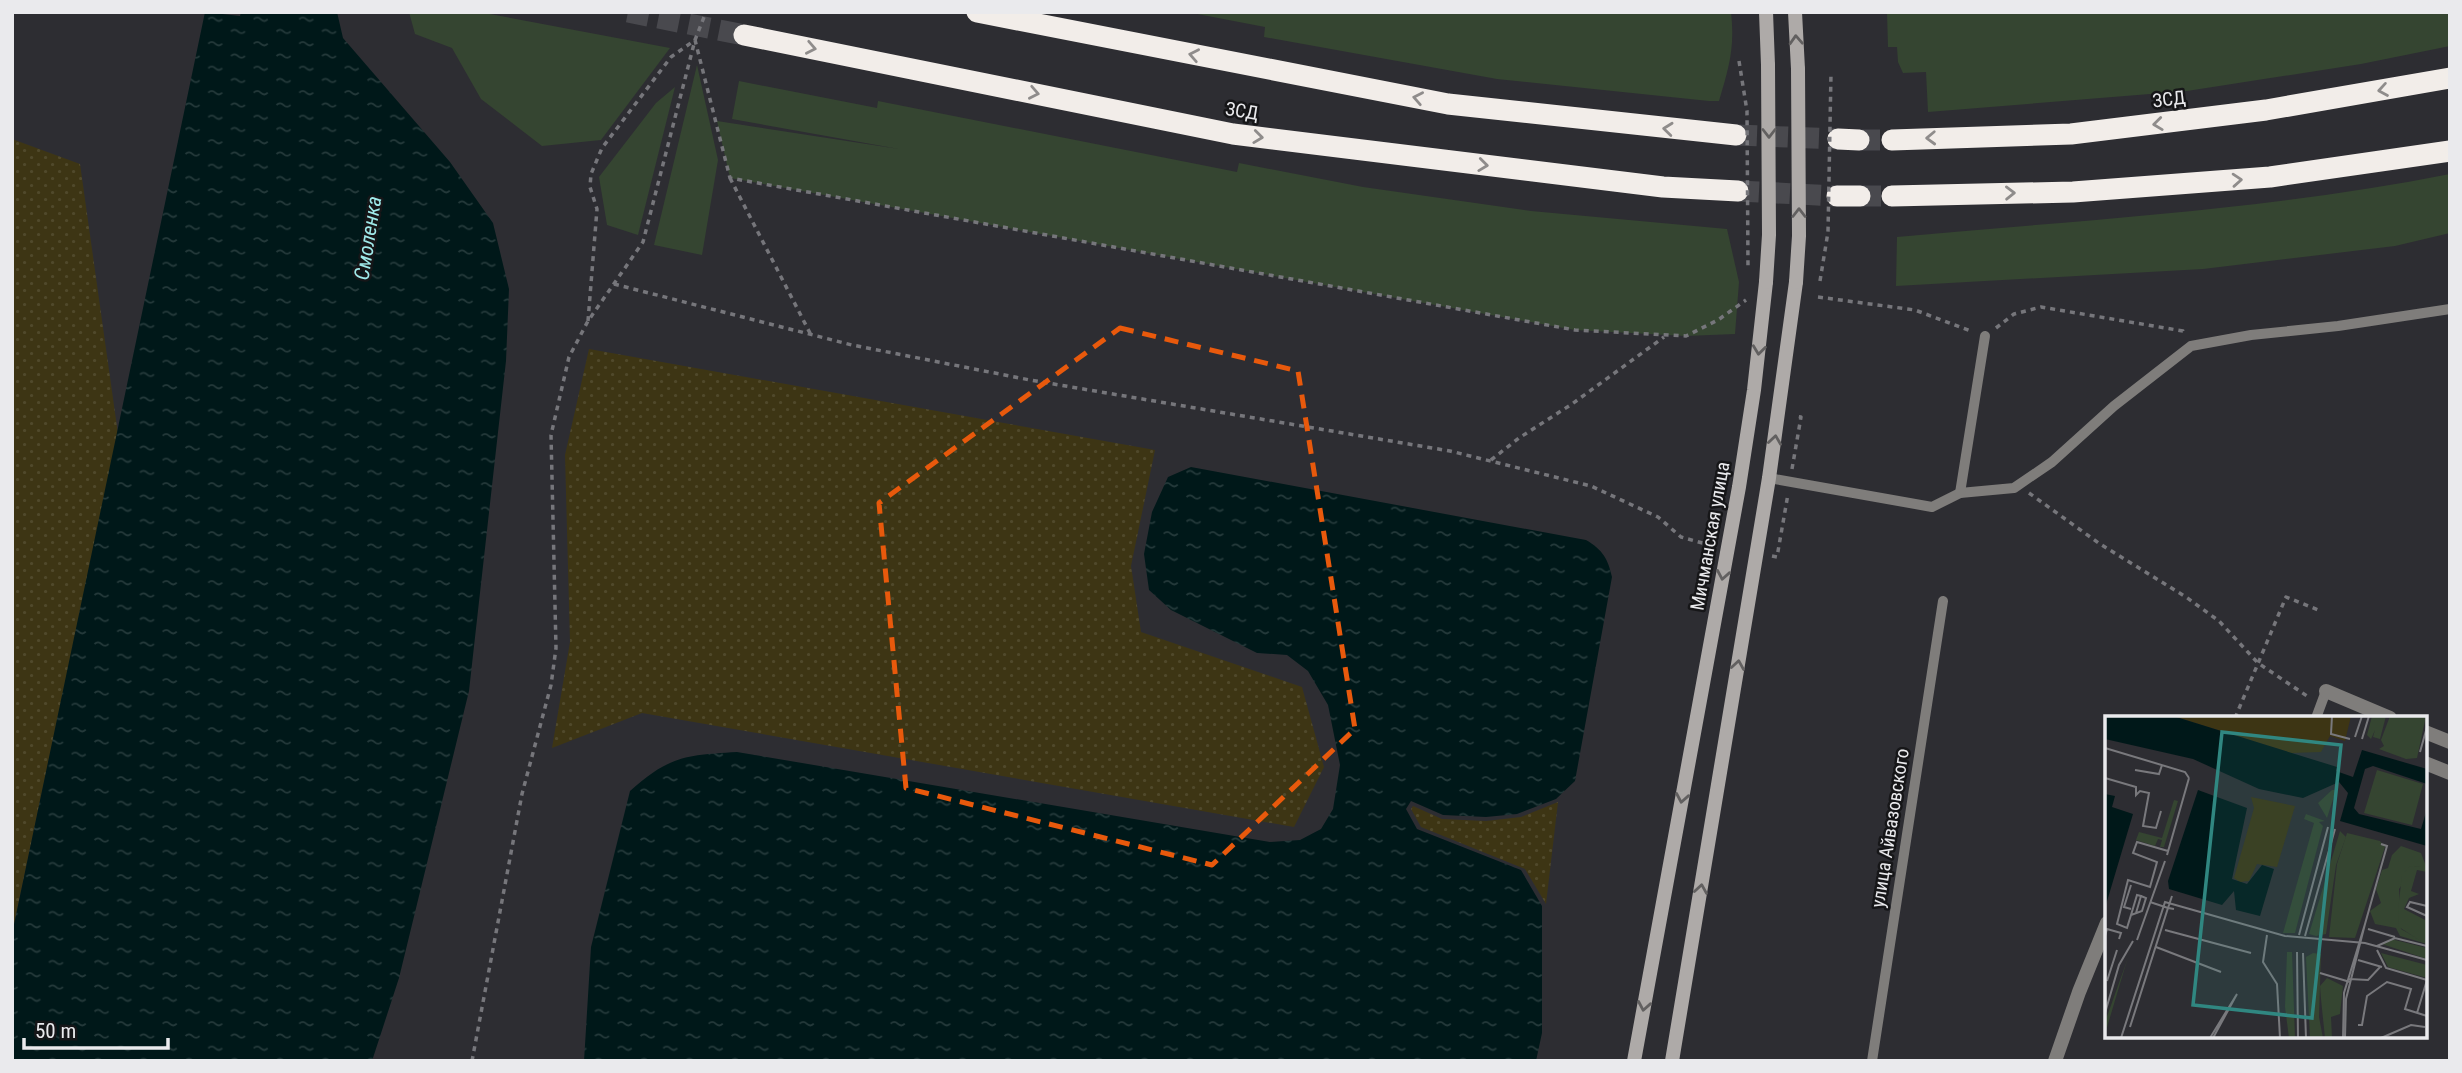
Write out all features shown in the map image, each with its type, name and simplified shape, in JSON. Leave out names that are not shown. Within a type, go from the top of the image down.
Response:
[{"type":"highway","points":[[977,12],[1448,104],[1736,135]]},
{"type":"highway","name":"ЗСД","points":[[744,35],[1233,134],[1650,186],[1738,191]]},
{"type":"highway","name":"ЗСД","points":[[1892,140],[2071,134],[2266,110],[2450,78]]},
{"type":"highway","points":[[1838,139],[1859,140]]},
{"type":"highway","points":[[1892,196],[2073,192],[2270,177],[2450,151]]},
{"type":"highway","points":[[1836,196],[1860,196]]},
{"type":"main road","name":"Мичманская улица","points":[[1634,1061],[1739,487],[1754,390],[1769,235],[1766,12]]},
{"type":"main road","points":[[1672,1061],[1769,478],[1796,282],[1799,236],[1795,12]]},
{"type":"street","points":[[2323,698],[2383,716]]},
{"type":"street","points":[[2427,733],[2450,743]]},
{"type":"street","points":[[2427,764],[2450,773]]},
{"type":"street","points":[[2055,1061],[2105,928]]},
{"type":"lane","points":[[1769,478],[1931,507],[1959,493],[2014,488],[2052,462],[2114,406],[2191,346],[2250,335],[2338,326],[2450,309]]},
{"type":"lane","points":[[1959,493],[1985,336]]},
{"type":"lane","name":"улица Айвазовского","points":[[1872,1061],[1943,601]]},
{"type":"lane","points":[[2317,716],[2323,698]]},
{"type":"path","points":[[472,1061],[522,794],[551,685],[556,648],[551,435],[569,357],[588,321],[643,242],[695,40],[706,12]]},
{"type":"path","points":[[695,40],[730,178],[811,334]]},
{"type":"path","points":[[588,321],[597,209],[590,187],[591,174],[602,148],[671,57],[695,40]]},
{"type":"path","points":[[1739,61],[1747,111],[1748,271]]},
{"type":"path","points":[[1820,281],[1828,232],[1831,73]]},
{"type":"path","points":[[730,178],[1575,330],[1686,337],[1718,320],[1746,300]]},
{"type":"path","points":[[614,284],[852,345],[1030,380],[1437,449],[1490,461],[1591,486],[1658,517],[1681,537],[1711,546]]},
{"type":"path","points":[[1818,297],[1915,310],[1985,336],[2014,314],[2041,307],[2183,331],[2191,346]]},
{"type":"path","points":[[1490,461],[1666,335]]},
{"type":"path","points":[[2014,488],[2033,495],[2100,544],[2197,605],[2219,621],[2258,663],[2323,698]]},
{"type":"path","points":[[2236,716],[2286,597],[2321,611]]},
{"type":"highlighted area","points":[[1120,328],[1298,371],[1355,729],[1212,865],[906,788],[879,503]]},
{"type":"green space","points":[[409,12],[479,12],[670,48],[601,140],[542,146],[481,99],[452,48],[415,34]]},
{"type":"green space","points":[[1187,12],[1731,12],[1732,47],[1719,101],[1709,101],[1497,79],[1264,37],[1265,27]]},
{"type":"green space","points":[[1887,12],[2450,12],[2450,46],[2361,64],[2187,91],[1928,112],[1926,72],[1903,73],[1898,62],[1897,47],[1888,47]]},
{"type":"green space","points":[[697,65],[718,160],[702,255],[654,245]]},
{"type":"green space","points":[[739,81],[877,108],[878,101],[1237,172],[1239,163],[1363,187],[1531,211],[1727,229],[1739,282],[1735,334],[1686,336],[1575,330],[730,178],[717,121],[899,149],[732,119]]},
{"type":"green space","points":[[675,87],[638,235],[607,225],[599,177],[656,103]]},
{"type":"green space","points":[[2450,174],[2450,233],[2395,246],[2203,269],[1896,286],[1897,237],[2244,205],[2313,197]]},
{"type":"sand","points":[[12,139],[80,164],[118,434],[12,934]]},
{"type":"sand","points":[[589,349],[1155,450],[1131,566],[1141,632],[1302,687],[1324,767],[1294,827],[642,713],[552,748],[570,642],[565,455]]},
{"type":"sand","points":[[1558,802],[1546,904],[1525,869],[1421,827],[1411,809],[1413,806],[1442,819],[1486,821],[1521,817]]},
{"type":"water","name":"Смоленка","points":[[205,12],[240,16],[241,12],[337,12],[343,38],[450,162],[493,223],[509,289],[506,361],[469,691],[399,978],[372,1061],[12,1061],[12,934]]},
{"type":"water","points":[[1191,467],[1586,540],[1604,556],[1612,577],[1575,781],[1556,799],[1517,814],[1486,817],[1443,815],[1411,801],[1406,809],[1417,829],[1521,870],[1542,906],[1542,1033],[1536,1061],[584,1061],[591,947],[630,791],[668,764],[691,756],[737,752],[1270,842],[1300,840],[1321,829],[1333,809],[1340,765],[1328,705],[1308,671],[1287,655],[1257,653],[1171,610],[1149,590],[1144,554],[1152,512],[1168,477]]},
{"type":"tunnel","points":[[628,12],[744,35]]},
{"type":"tunnel","points":[[1736,135],[1838,139]]},
{"type":"tunnel","points":[[1859,140],[1892,140]]},
{"type":"tunnel","points":[[1738,191],[1837,196]]},
{"type":"tunnel","points":[[1860,196],[1892,196]]}]
